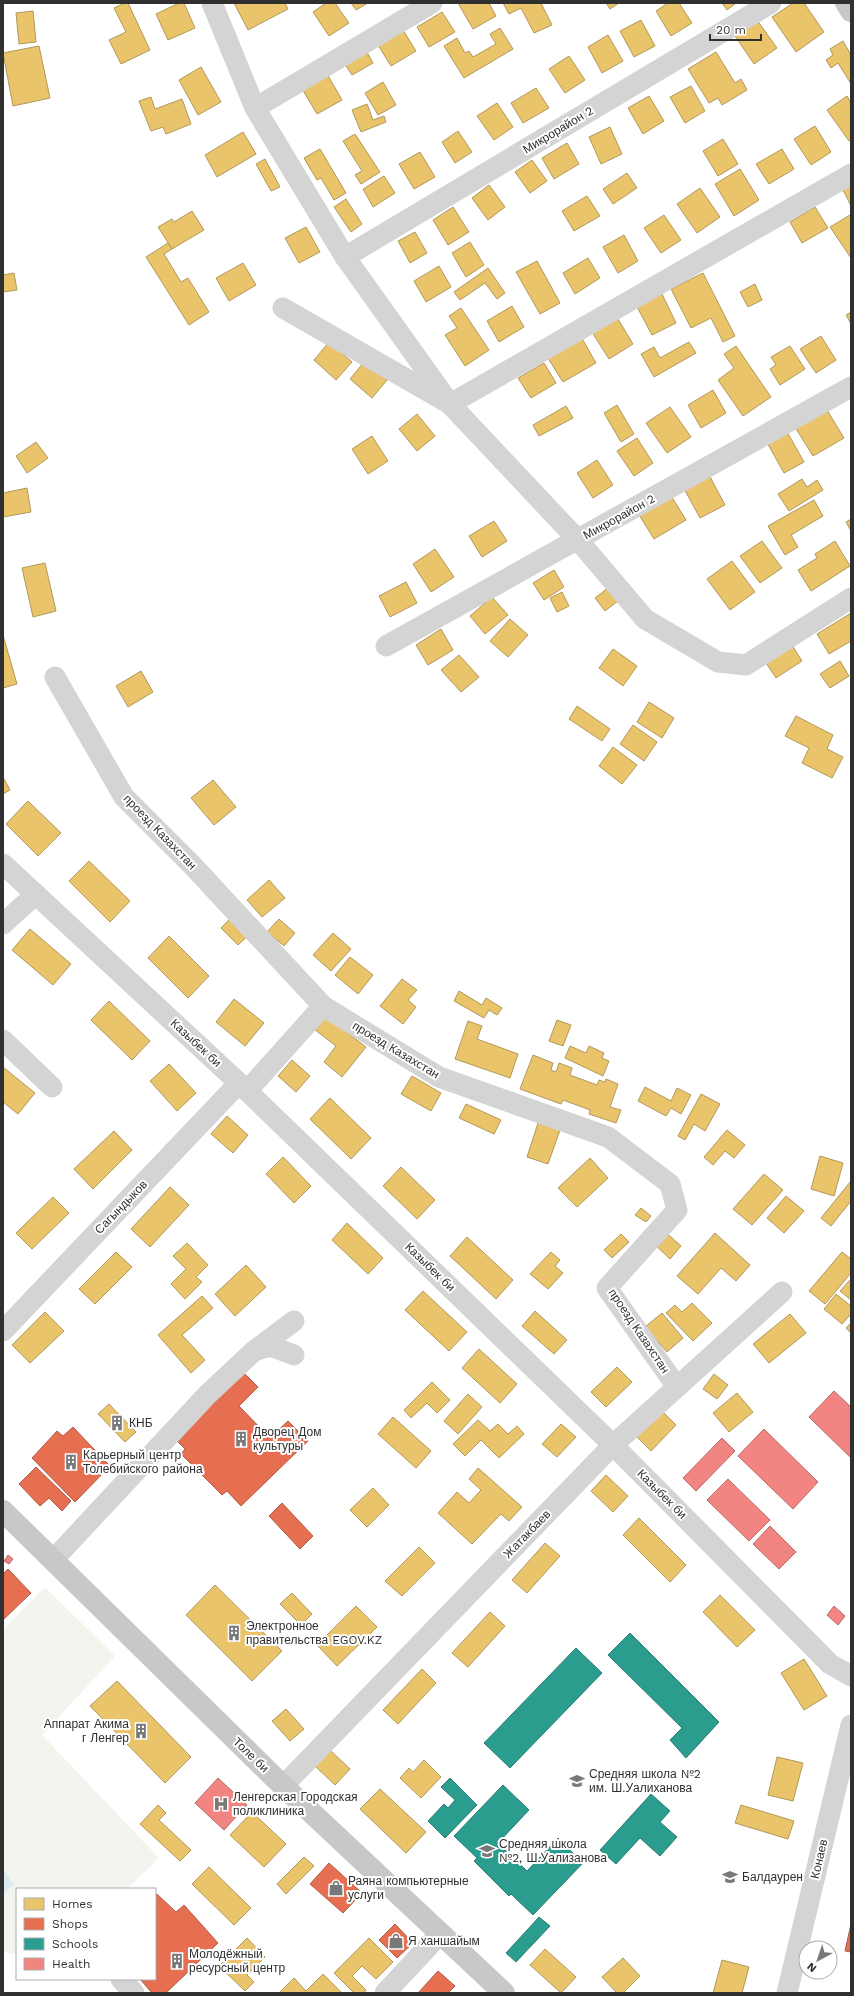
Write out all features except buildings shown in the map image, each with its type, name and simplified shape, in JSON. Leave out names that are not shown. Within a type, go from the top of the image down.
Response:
[{"type":"main road","points":[[846,3],[851,11]]},
{"type":"main road","name":"Толе би","points":[[3,1511],[283,1786],[504,1993]]},
{"type":"street","points":[[212,3],[256,108],[344,257],[450,404],[578,540],[645,619],[718,662],[746,665],[851,598]]},
{"type":"street","points":[[256,108],[432,3]]},
{"type":"street","name":"Микрорайон 2","points":[[344,257],[771,3]]},
{"type":"street","points":[[450,404],[851,174]]},
{"type":"street","points":[[283,308],[450,404]]},
{"type":"street","name":"Микрорайон 2","points":[[386,646],[851,387]]},
{"type":"street","name":"проезд Казахстан","points":[[55,677],[124,797],[193,866],[323,1006],[439,1077],[608,1137],[670,1184],[677,1210],[607,1288],[677,1387]]},
{"type":"street","name":"Казыбек би","points":[[3,864],[243,1087],[613,1445],[830,1664],[851,1676]]},
{"type":"street","points":[[3,924],[36,894]]},
{"type":"street","name":"Сагындыков","points":[[3,1331],[323,1006]]},
{"type":"street","points":[[3,1040],[52,1087]]},
{"type":"street","name":"Жатакбаев","points":[[283,1786],[613,1445],[782,1292]]},
{"type":"street","points":[[53,1560],[207,1395],[254,1352],[294,1321]]},
{"type":"street","points":[[254,1352],[266,1347],[294,1356]]},
{"type":"street","name":"Конаев","points":[[787,1993],[851,1725]]},
{"type":"street","points":[[384,1993],[440,1934]]},
{"type":"street","points":[[122,1980],[134,1993]]},
{"type":"shaded area","points":[[45,1587],[115,1656],[42,1735],[159,1858],[128,1888],[16,1888],[16,1954],[3,1952],[3,1630]]},
{"type":"shaded area","points":[[3,1870],[14,1884],[3,1895]]},
{"type":"place","name":"КНБ","points":[[117,1423]]},
{"type":"place","name":"Дворец Дом культуры","points":[[241,1439]]},
{"type":"place","name":"Карьерный центр Толебийского района","points":[[71,1462]]},
{"type":"place","name":"Электронное правительства EGOV.KZ","points":[[234,1633]]},
{"type":"place","name":"Аппарат Акима г Ленгер","points":[[141,1731]]},
{"type":"place","name":"Средняя школа №2 им. Ш.Уалиханова","points":[[577,1781]]},
{"type":"place","name":"Ленгерская Городская поликлиника","points":[[221,1804]]},
{"type":"place","name":"Средняя школа №2, Ш.Уализанова","points":[[487,1851]]},
{"type":"place","name":"Балдаурен","points":[[730,1877]]},
{"type":"place","name":"Раяна компьютерные услуги","points":[[336,1888]]},
{"type":"place","name":"Я ханшайым","points":[[396,1941]]},
{"type":"place","name":"Молодёжный ресурсный центр","points":[[177,1961]]}]
